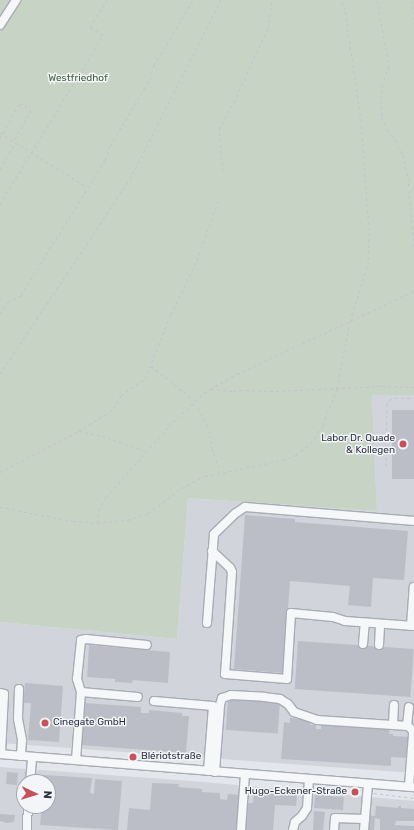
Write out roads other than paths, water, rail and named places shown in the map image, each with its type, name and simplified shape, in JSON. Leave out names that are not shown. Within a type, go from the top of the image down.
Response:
[{"type":"street","points":[[0,25],[15,0]]},
{"type":"street","points":[[207,623],[214,534],[236,513],[245,507],[414,521]]},
{"type":"street","points":[[212,551],[230,568],[232,572],[225,674],[287,679],[291,613],[333,617],[345,621],[412,626],[414,588]]},
{"type":"street","points":[[363,644],[365,623]]},
{"type":"street","points":[[379,645],[380,624]]},
{"type":"street","points":[[76,760],[81,692],[77,679],[81,640],[86,639],[120,644],[147,645]]},
{"type":"street","points":[[19,689],[18,719],[22,740],[21,756]]},
{"type":"street","points":[[81,692],[138,697]]},
{"type":"street","points":[[0,693],[4,694],[0,754],[368,784],[412,786],[413,734],[411,728],[407,726],[317,720],[294,712],[288,704],[280,699],[226,696],[222,698],[220,705],[212,771]]},
{"type":"street","points":[[154,701],[214,706],[212,771]]},
{"type":"street","points":[[393,724],[394,705]]},
{"type":"street","points":[[407,726],[409,707]]},
{"type":"street","points":[[31,774],[32,757]]},
{"type":"street","points":[[240,830],[245,774]]},
{"type":"street","points":[[293,830],[295,822],[302,816],[307,808],[310,779]]},
{"type":"street","points":[[364,830],[368,784]]},
{"type":"street","points":[[26,830],[27,814]]},
{"type":"street","points":[[334,830],[335,818],[365,819]]},
{"type":"place","name":"Labor Dr. Quade & Kollegen","points":[[403,444]]},
{"type":"place","name":"Cinegate GmbH","points":[[45,723]]},
{"type":"place","name":"Blériotstraße","points":[[133,757]]},
{"type":"place","name":"Hugo-Eckener-Straße","points":[[355,792]]},
{"type":"park label","name":"Westfriedhof","points":[[78,79]]}]
